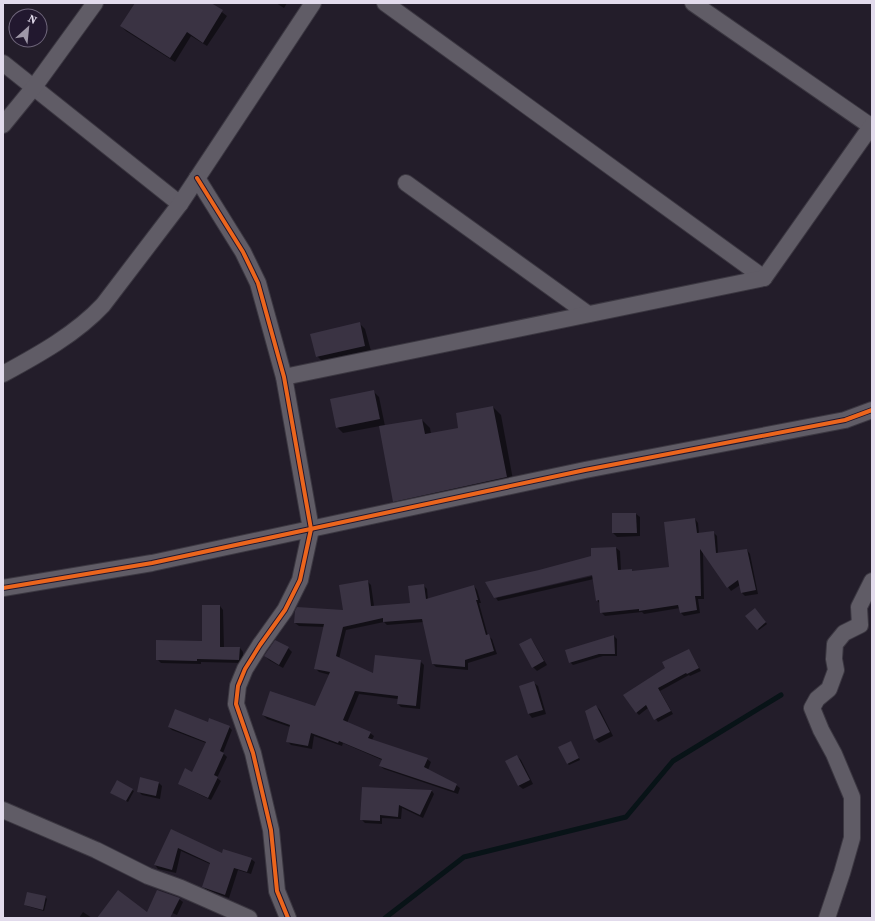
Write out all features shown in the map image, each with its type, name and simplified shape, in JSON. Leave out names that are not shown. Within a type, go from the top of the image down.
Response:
[{"type":"street","points":[[3,125],[34,87],[95,3]]},
{"type":"street","points":[[3,374],[23,363],[89,320],[103,305],[180,204],[313,3]]},
{"type":"street","points":[[385,3],[764,278]]},
{"type":"street","points":[[284,377],[764,278],[872,126],[694,3]]},
{"type":"street","points":[[3,63],[180,204]]},
{"type":"street","points":[[198,178],[243,252],[258,283],[284,377],[311,529],[300,580],[285,610],[260,645],[245,670],[238,686],[236,704],[253,753],[271,830],[277,891],[284,916]]},
{"type":"street","points":[[406,183],[588,314]]},
{"type":"street","points":[[3,588],[152,563],[585,470],[844,420],[872,410]]},
{"type":"street","points":[[827,918],[852,838],[852,797],[834,754],[818,724],[812,708],[817,699],[829,689],[836,670],[834,659],[835,644],[844,633],[860,625],[859,607],[872,581]]},
{"type":"street","points":[[3,810],[96,850],[148,876],[181,888],[249,918]]},
{"type":"building","points":[[135,3],[211,3],[223,10],[203,43],[187,32],[170,58],[120,26]]},
{"type":"building","points":[[360,322],[365,346],[316,357],[310,334]]},
{"type":"building","points":[[374,390],[380,419],[336,428],[330,399]]},
{"type":"building","points":[[493,406],[507,477],[393,502],[379,426],[422,419],[425,434],[458,428],[456,413]]},
{"type":"building","points":[[612,513],[636,513],[637,533],[612,533]]},
{"type":"building","points":[[695,518],[697,533],[714,531],[716,553],[747,549],[756,590],[741,593],[738,580],[727,588],[700,549],[701,596],[695,596],[697,610],[680,613],[678,605],[639,611],[639,609],[600,613],[599,600],[596,601],[592,575],[494,598],[485,582],[539,570],[591,556],[591,548],[616,547],[618,570],[632,569],[632,571],[669,567],[664,522]]},
{"type":"building","points":[[368,580],[371,606],[410,603],[408,586],[424,584],[426,599],[474,585],[478,600],[476,600],[486,635],[489,634],[494,651],[465,660],[465,667],[432,664],[422,619],[383,622],[383,618],[343,627],[336,656],[373,673],[375,655],[421,660],[416,706],[397,704],[398,696],[355,691],[343,720],[371,732],[368,738],[428,758],[424,767],[457,784],[454,791],[379,766],[382,759],[339,741],[338,743],[311,733],[308,746],[286,742],[290,725],[262,715],[270,691],[315,706],[330,672],[314,669],[324,624],[294,623],[295,611],[297,607],[343,610],[339,585]]},
{"type":"building","points":[[202,605],[220,605],[220,647],[240,647],[239,660],[156,660],[156,640],[202,641]]},
{"type":"building","points":[[755,608],[766,622],[757,630],[745,616]]},
{"type":"building","points":[[614,635],[615,654],[599,654],[569,663],[565,650]]},
{"type":"building","points":[[531,638],[544,661],[532,668],[519,644]]},
{"type":"building","points":[[275,640],[289,647],[279,665],[264,656]]},
{"type":"building","points":[[689,649],[699,668],[687,674],[686,673],[658,688],[671,711],[654,720],[646,705],[636,713],[623,695],[665,668],[662,662]]},
{"type":"building","points":[[534,681],[543,710],[528,714],[519,686]]},
{"type":"building","points":[[596,705],[610,732],[594,740],[585,711]]},
{"type":"building","points":[[175,709],[208,722],[209,718],[230,726],[220,751],[224,753],[214,775],[218,777],[208,798],[178,784],[185,768],[192,772],[206,742],[168,727]]},
{"type":"building","points":[[571,741],[579,758],[567,764],[558,747]]},
{"type":"building","points":[[517,755],[530,780],[518,786],[505,761]]},
{"type":"building","points":[[140,777],[159,782],[156,796],[137,792]]},
{"type":"building","points":[[117,780],[133,789],[126,801],[110,793]]},
{"type":"building","points":[[362,787],[432,790],[420,815],[399,805],[398,817],[380,815],[380,821],[360,820]]},
{"type":"building","points":[[171,829],[222,853],[223,849],[252,858],[247,872],[234,868],[225,895],[202,887],[210,863],[178,848],[172,870],[154,865]]},
{"type":"building","points":[[118,890],[147,912],[157,890],[180,898],[170,918],[97,918]]},
{"type":"building","points":[[27,892],[46,896],[43,910],[24,905]]},
{"type":"waterway","points":[[385,918],[464,857],[626,817],[673,761],[781,695]]},
{"type":"cycle path","points":[[197,178],[243,252],[258,283],[284,377],[311,529],[300,580],[285,610],[245,669],[238,686],[236,704],[253,753],[271,830],[277,891],[288,918]]},
{"type":"cycle path","points":[[3,588],[152,563],[585,470],[845,420],[872,410]]}]
